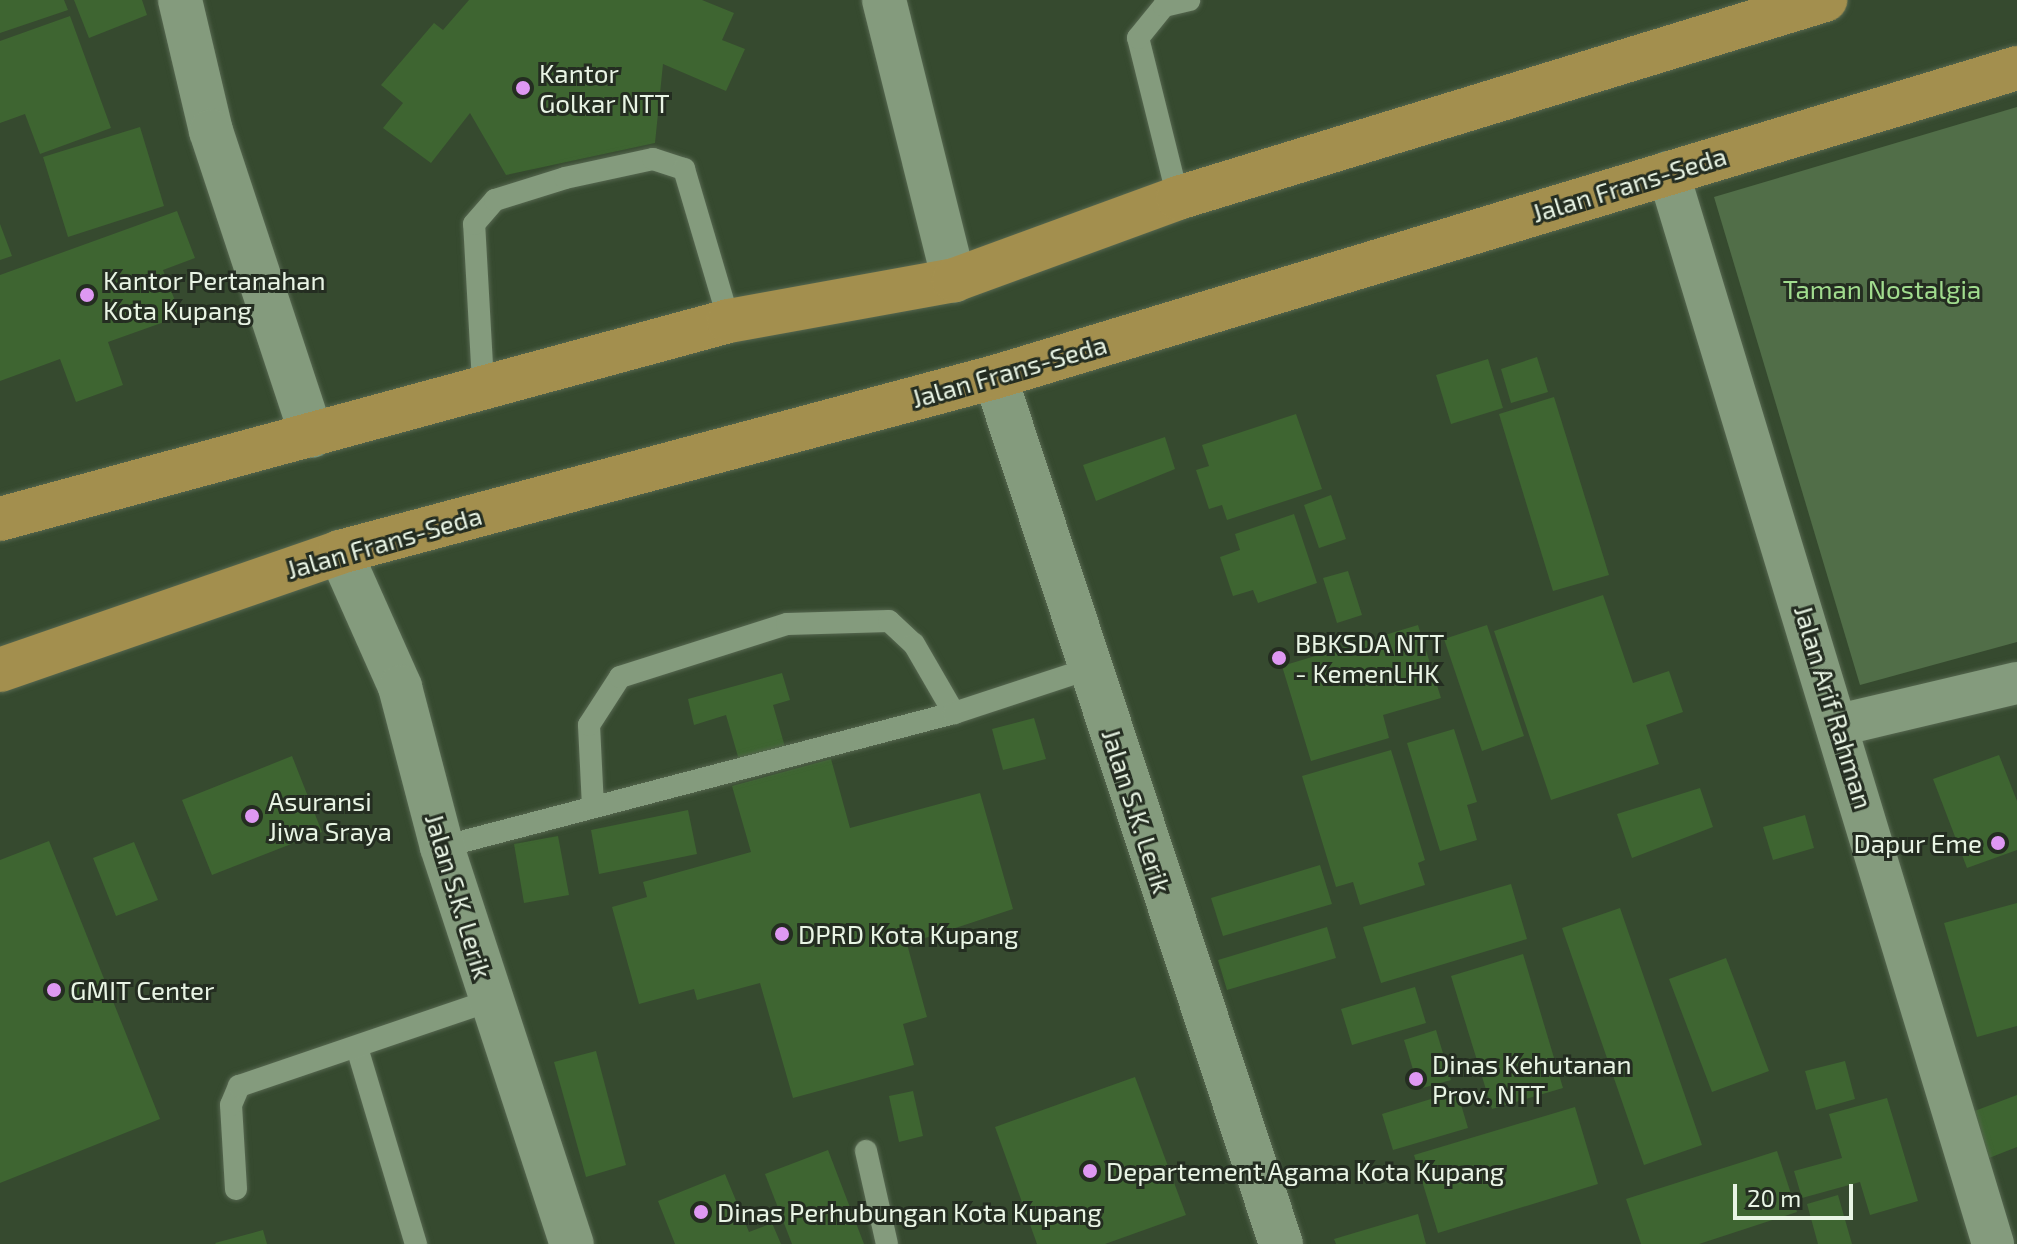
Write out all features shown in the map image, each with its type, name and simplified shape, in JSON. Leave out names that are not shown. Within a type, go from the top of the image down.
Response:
[{"type":"main road","points":[[180,0],[216,146],[312,436]]},
{"type":"main road","points":[[884,0],[954,280]]},
{"type":"main road","points":[[0,519],[312,436],[483,383],[729,321],[954,280],[1178,198],[1825,0]]},
{"type":"main road","name":"Jalan Frans-Seda","points":[[0,670],[340,552],[995,377],[2017,68]]},
{"type":"main road","name":"Jalan S.K. Lerik","points":[[995,377],[1281,1244]]},
{"type":"main road","name":"Jalan S.K. Lerik","points":[[340,552],[400,687],[442,847],[572,1244]]},
{"type":"street","name":"Jalan Arif Rahman","points":[[1668,172],[1839,725],[1993,1244]]},
{"type":"street","points":[[1839,725],[2017,683]]},
{"type":"lane","points":[[1178,198],[1138,38],[1164,6],[1189,0]]},
{"type":"lane","points":[[483,383],[474,224],[495,200],[565,178],[653,159],[684,169],[729,321]]},
{"type":"lane","points":[[593,807],[589,725],[620,677],[787,624],[889,621],[914,644],[954,713]]},
{"type":"lane","points":[[442,847],[954,713],[1091,668]]},
{"type":"lane","points":[[236,1189],[231,1105],[239,1086],[258,1074],[358,1051],[491,1000]]},
{"type":"lane","points":[[358,1051],[416,1244]]},
{"type":"lane","points":[[866,1151],[887,1244]]},
{"type":"green space","name":"Taman Nostalgia","points":[[2017,107],[2017,642],[1860,685],[1714,197]]},
{"type":"building","points":[[0,0],[64,0],[68,10],[0,33]]},
{"type":"building","points":[[74,0],[142,0],[147,15],[89,38]]},
{"type":"building","name":"Kantor Golkar NTT","points":[[469,0],[702,0],[734,13],[722,40],[745,49],[726,91],[663,64],[655,143],[506,175],[470,113],[431,163],[383,128],[403,103],[381,85],[434,23],[443,30]]},
{"type":"building","points":[[70,16],[111,128],[40,154],[25,114],[0,123],[0,41]]},
{"type":"building","points":[[140,127],[164,206],[68,237],[43,157]]},
{"type":"building","name":"Kantor Pertanahan Kota Kupang","points":[[177,211],[195,258],[163,270],[181,316],[108,342],[123,385],[76,402],[60,359],[0,381],[0,275]]},
{"type":"building","points":[[0,224],[12,256],[0,260]]},
{"type":"building","points":[[1537,357],[1548,392],[1511,403],[1501,369]]},
{"type":"building","points":[[1488,359],[1503,408],[1451,424],[1436,375]]},
{"type":"building","points":[[1554,397],[1609,575],[1553,591],[1499,414]]},
{"type":"building","points":[[1296,414],[1322,489],[1227,520],[1222,505],[1209,509],[1196,470],[1209,466],[1202,445]]},
{"type":"building","points":[[1165,437],[1175,469],[1096,501],[1083,465]]},
{"type":"building","points":[[1331,495],[1346,539],[1319,548],[1304,505]]},
{"type":"building","points":[[1294,514],[1317,583],[1258,603],[1253,590],[1233,596],[1220,557],[1240,550],[1235,534]]},
{"type":"building","points":[[1348,571],[1362,615],[1337,623],[1323,578]]},
{"type":"building","points":[[1603,595],[1633,683],[1669,671],[1683,712],[1646,725],[1659,764],[1551,800],[1494,631]]},
{"type":"building","points":[[1418,625],[1441,698],[1383,715],[1389,738],[1311,761],[1282,666]]},
{"type":"building","points":[[1487,625],[1524,736],[1482,751],[1444,639]]},
{"type":"building","points":[[782,673],[790,700],[773,705],[785,747],[739,760],[726,715],[694,725],[688,699]]},
{"type":"building","points":[[1034,718],[1046,759],[1003,770],[992,729]]},
{"type":"building","points":[[1454,729],[1477,802],[1467,805],[1477,840],[1440,851],[1407,743]]},
{"type":"building","points":[[1391,750],[1425,860],[1418,863],[1425,885],[1360,905],[1353,882],[1336,887],[1302,776]]},
{"type":"building","points":[[1999,755],[2017,801],[2017,850],[1967,868],[1933,779]]},
{"type":"building","name":"Asuransi Jiwa Sraya","points":[[292,756],[322,832],[212,875],[182,800]]},
{"type":"building","name":"DPRD Kota Kupang","points":[[831,759],[850,828],[980,793],[1013,909],[907,944],[927,1017],[903,1024],[914,1065],[793,1098],[760,983],[697,1000],[694,989],[639,1004],[612,907],[647,897],[643,882],[751,852],[732,786]]},
{"type":"building","points":[[1700,788],[1713,827],[1632,858],[1617,814]]},
{"type":"building","points":[[688,810],[697,854],[599,874],[591,830]]},
{"type":"building","points":[[1805,815],[1814,848],[1773,860],[1763,827]]},
{"type":"building","points":[[558,836],[569,895],[524,903],[514,844]]},
{"type":"building","name":"GMIT Center","points":[[49,841],[160,1119],[0,1183],[0,860]]},
{"type":"building","points":[[134,842],[158,900],[116,916],[93,858]]},
{"type":"building","points":[[1320,865],[1332,904],[1223,936],[1211,898]]},
{"type":"building","points":[[1511,884],[1527,939],[1381,983],[1363,927]]},
{"type":"building","points":[[2017,903],[2017,1026],[1977,1037],[1944,923]]},
{"type":"building","points":[[1620,908],[1702,1145],[1644,1165],[1562,928]]},
{"type":"building","points":[[1327,927],[1336,958],[1227,990],[1218,960]]},
{"type":"building","points":[[1523,954],[1563,1088],[1492,1109],[1451,976]]},
{"type":"building","points":[[1726,958],[1769,1071],[1712,1092],[1669,979]]},
{"type":"building","points":[[1415,987],[1426,1023],[1352,1045],[1341,1009]]},
{"type":"building","points":[[1436,1030],[1451,1080],[1419,1089],[1404,1040]]},
{"type":"building","points":[[596,1051],[626,1165],[586,1177],[554,1062]]},
{"type":"building","points":[[1845,1061],[1855,1099],[1816,1110],[1805,1071]]},
{"type":"building","name":"Departement Agama Kota Kupang","points":[[1135,1077],[1186,1215],[1105,1244],[1037,1244],[995,1127]]},
{"type":"building","points":[[913,1091],[923,1136],[899,1142],[889,1096]]},
{"type":"building","points":[[1457,1091],[1468,1128],[1393,1150],[1382,1114]]},
{"type":"building","points":[[2017,1095],[2017,1147],[1989,1158],[1972,1112]]},
{"type":"building","points":[[1887,1098],[1918,1201],[1870,1215],[1860,1182],[1802,1198],[1794,1171],[1842,1158],[1829,1114]]},
{"type":"building","points":[[1575,1107],[1598,1184],[1438,1233],[1414,1155]]},
{"type":"building","points":[[828,1150],[864,1244],[792,1244],[765,1174]]},
{"type":"building","points":[[1777,1151],[1797,1212],[1699,1244],[1641,1244],[1626,1199]]},
{"type":"building","name":"Dinas Perhubungan Kota Kupang","points":[[725,1174],[749,1232],[772,1223],[781,1244],[675,1244],[658,1201]]},
{"type":"building","points":[[1838,1195],[1852,1244],[1818,1244],[1807,1204]]},
{"type":"building","points":[[1418,1214],[1426,1244],[1336,1244],[1334,1239]]},
{"type":"building","points":[[263,1230],[267,1244],[215,1243]]},
{"type":"place","name":"Kantor Golkar NTT","points":[[523,88]]},
{"type":"place","name":"Kantor Pertanahan Kota Kupang","points":[[87,295]]},
{"type":"place","name":"BBKSDA NTT - KemenLHK","points":[[1279,658]]},
{"type":"place","name":"Asuransi Jiwa Sraya","points":[[252,816]]},
{"type":"place","name":"Dapur Eme","points":[[1998,843]]},
{"type":"place","name":"DPRD Kota Kupang","points":[[782,934]]},
{"type":"place","name":"GMIT Center","points":[[54,990]]},
{"type":"place","name":"Dinas Kehutanan Prov. NTT","points":[[1416,1079]]},
{"type":"place","name":"Departement Agama Kota Kupang","points":[[1090,1171]]},
{"type":"place","name":"Dinas Perhubungan Kota Kupang","points":[[701,1212]]}]
